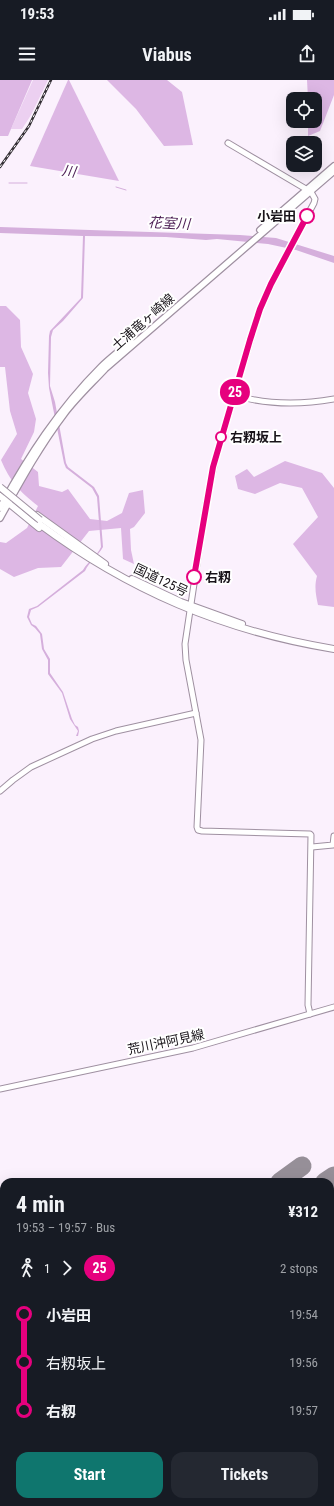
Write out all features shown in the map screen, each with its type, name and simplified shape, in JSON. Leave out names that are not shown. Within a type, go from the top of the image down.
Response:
[{"type":"highway","points":[[0,484],[104,566]]},
{"type":"highway","name":"国道125号","points":[[0,487],[39,522]]},
{"type":"highway","name":"国道125号","points":[[0,492],[39,522],[104,566],[190,608],[222,622],[265,635],[334,649]]},
{"type":"highway","points":[[4,499],[67,548],[104,566]]},
{"type":"highway","name":"国道125号","points":[[190,608],[266,631],[334,646]]},
{"type":"main road","name":"土浦竜ヶ崎線","points":[[0,508],[4,499],[11,493],[41,446],[64,414],[105,369],[308,191],[334,166]]},
{"type":"main road","name":"土浦竜ヶ崎線","points":[[308,191],[334,172]]},
{"type":"main road","name":"土浦竜ヶ崎線","points":[[0,518],[4,499]]},
{"type":"street","points":[[228,143],[308,191],[314,196],[315,201],[279,268],[260,309],[213,467],[190,608],[185,651],[201,740],[197,827],[198,830],[310,834],[312,837],[308,1005],[310,1014]]},
{"type":"street","points":[[234,395],[261,402],[304,404],[334,399]]},
{"type":"street","points":[[0,791],[32,767],[92,739],[116,730],[196,713]]},
{"type":"street","points":[[312,847],[332,845],[334,836]]},
{"type":"street","name":"荒川沖阿見線","points":[[0,1089],[193,1048],[334,1007]]},
{"type":"shaded area","points":[[0,80],[32,80],[8,136],[0,136]]},
{"type":"shaded area","points":[[33,80],[48,80],[31,115],[22,129],[11,129]]},
{"type":"shaded area","points":[[69,80],[119,181],[30,166]]},
{"type":"shaded area","points":[[107,80],[167,80],[182,92],[193,145],[164,146],[136,109]]},
{"type":"shaded area","points":[[307,80],[334,80],[334,95],[322,126],[322,92],[308,92]]},
{"type":"shaded area","points":[[308,128],[321,128],[320,131],[308,136]]},
{"type":"shaded area","points":[[0,227],[240,235],[276,238],[334,256],[334,263],[296,250],[268,244],[217,239],[206,240],[166,237],[85,236],[83,298],[53,330],[51,337],[50,386],[55,402],[66,463],[68,467],[94,487],[99,496],[103,547],[85,571],[38,607],[31,610],[29,617],[32,624],[36,626],[42,634],[44,649],[50,659],[50,673],[63,692],[72,719],[78,727],[79,731],[78,736],[76,736],[78,731],[70,719],[62,693],[48,674],[48,660],[42,649],[40,634],[31,625],[27,617],[29,609],[37,606],[83,570],[101,547],[97,497],[92,488],[66,468],[64,463],[49,388],[48,373],[50,331],[81,298],[83,236],[0,233]]},
{"type":"shaded area","points":[[0,306],[6,306],[20,320],[21,347],[33,374],[28,393],[36,419],[34,432],[21,459],[38,472],[39,486],[62,492],[68,489],[90,519],[107,521],[122,513],[129,493],[143,490],[145,513],[134,527],[130,529],[131,550],[134,564],[123,559],[121,528],[89,531],[61,567],[38,568],[14,577],[0,569],[0,542],[6,543],[27,528],[38,506],[16,485],[8,474],[1,460],[17,434],[10,411],[5,367],[0,367]]},
{"type":"shaded area","points":[[285,461],[322,473],[334,488],[334,607],[318,605],[315,587],[317,576],[293,544],[318,517],[302,488],[280,483],[255,494],[238,489],[235,476],[247,469],[254,477]]},
{"type":"waterway","name":"川","points":[[9,183],[27,183]]},
{"type":"waterway","name":"川","points":[[116,187],[126,190]]},
{"type":"runway","points":[[286,1178],[302,1166]]},
{"type":"railway","points":[[0,167],[29,126],[51,80]]},
{"type":"bus line","name":"25","points":[[194,577],[213,467],[250,340],[260,309],[271,284],[307,216]]},
{"type":"place","name":"小岩田","points":[[307,216]]},
{"type":"place","name":"右籾坂上","points":[[221,437]]},
{"type":"place","name":"右籾","points":[[194,577]]},
{"type":"water label","name":"花室川","points":[[169,223]]}]
